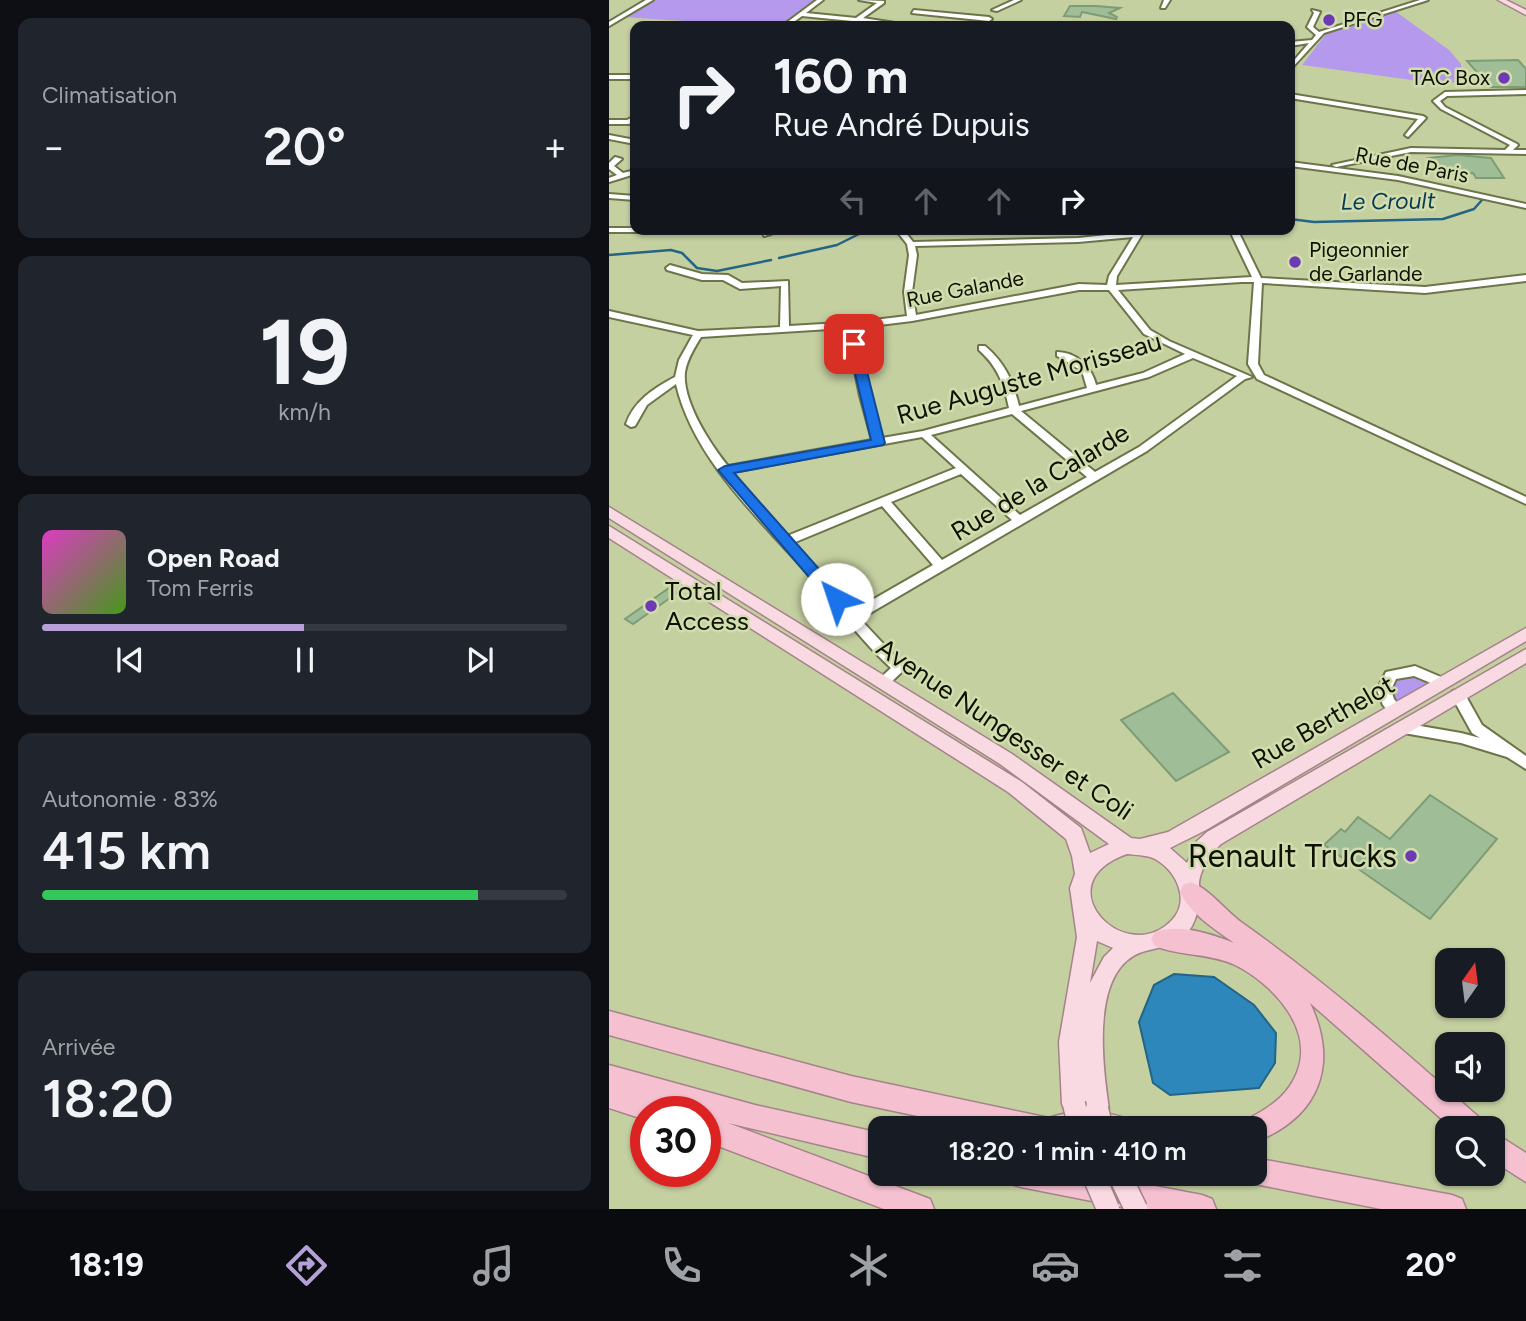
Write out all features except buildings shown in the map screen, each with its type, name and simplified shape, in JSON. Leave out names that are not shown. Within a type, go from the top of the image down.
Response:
[{"type":"highway","points":[[1190,888],[1208,912],[1273,957],[1368,1035],[1458,1116]]},
{"type":"highway","points":[[1163,939],[1194,940],[1250,961],[1284,987],[1302,1010],[1310,1037],[1311,1077],[1300,1098],[1267,1124]]},
{"type":"highway","points":[[609,1023],[838,1086],[982,1116]]},
{"type":"highway","points":[[609,1078],[742,1115],[868,1143]]},
{"type":"highway","points":[[609,1095],[630,1102]]},
{"type":"highway","points":[[721,1134],[920,1209]]},
{"type":"highway","points":[[1505,1153],[1526,1168]]},
{"type":"highway","points":[[1267,1173],[1452,1209]]},
{"type":"highway","points":[[1083,1186],[1202,1209]]},
{"type":"main road","points":[[1501,0],[1526,10]]},
{"type":"main road","points":[[1510,0],[1526,10]]},
{"type":"main road","name":"Avenue Nungesser et Coli","points":[[609,512],[1016,766],[1134,846]]},
{"type":"main road","name":"Avenue Nungesser et Coli","points":[[615,535],[637,529]]},
{"type":"main road","name":"Avenue Nungesser et Coli","points":[[615,535],[1015,788],[1074,834],[1082,856],[1084,873]]},
{"type":"main road","name":"Rue Berthelot","points":[[1190,888],[1194,866],[1208,843],[1399,719],[1443,683],[1526,634]]},
{"type":"main road","name":"Rue Berthelot","points":[[1134,846],[1172,839],[1399,719],[1458,695],[1526,655]]},
{"type":"main road","points":[[1077,1116],[1070,1042],[1087,937],[1079,890],[1084,873],[1098,856],[1134,846],[1171,859],[1182,870],[1190,888],[1187,916],[1177,929],[1163,939],[1137,944],[1121,942],[1105,936],[1084,914]]},
{"type":"main road","points":[[1100,1116],[1091,1042],[1094,1013],[1108,967],[1137,944]]},
{"type":"main road","points":[[1098,1186],[1108,1209]]},
{"type":"main road","points":[[1125,1186],[1136,1209]]},
{"type":"street","points":[[609,24],[650,0]]},
{"type":"street","points":[[792,21],[820,0]]},
{"type":"street","points":[[857,20],[881,2],[862,0]]},
{"type":"street","points":[[987,0],[995,10]]},
{"type":"street","points":[[927,7],[917,12],[989,19],[995,10],[1018,0]]},
{"type":"street","points":[[1163,7],[1167,0]]},
{"type":"street","points":[[1295,62],[1315,40],[1340,25],[1425,0]]},
{"type":"street","points":[[1314,11],[1317,12],[1310,28],[1315,40]]},
{"type":"street","points":[[801,14],[864,21]]},
{"type":"street","points":[[837,21],[841,18]]},
{"type":"street","points":[[1295,44],[1315,40]]},
{"type":"street","points":[[609,77],[630,77]]},
{"type":"street","points":[[1526,92],[1455,93],[1441,95],[1436,101],[1443,108],[1526,151]]},
{"type":"street","points":[[1295,97],[1423,118],[1408,135]]},
{"type":"street","points":[[609,122],[630,121]]},
{"type":"street","points":[[609,137],[630,141]]},
{"type":"street","points":[[1506,152],[1515,145]]},
{"type":"street","points":[[1318,166],[1411,150],[1526,151]]},
{"type":"street","points":[[618,159],[610,166],[619,174]]},
{"type":"street","name":"Rue de Paris","points":[[1295,164],[1398,178],[1526,206]]},
{"type":"street","points":[[1340,164],[1348,170]]},
{"type":"street","points":[[609,180],[630,172]]},
{"type":"street","points":[[609,196],[630,198]]},
{"type":"street","points":[[609,230],[630,230]]},
{"type":"street","points":[[904,235],[911,244],[913,255],[908,292],[912,318]]},
{"type":"street","points":[[911,244],[1078,240],[1114,235]]},
{"type":"street","points":[[1139,235],[1111,279],[1111,287],[1146,332],[1243,376],[1260,377],[1526,501]]},
{"type":"street","points":[[1236,235],[1258,281],[1254,364],[1260,377]]},
{"type":"street","points":[[670,268],[702,278],[725,277],[740,286],[785,283],[784,328]]},
{"type":"street","name":"Rue Galande","points":[[698,334],[850,325],[912,318],[1054,290],[1241,279],[1403,290],[1464,287],[1526,278]]},
{"type":"street","points":[[609,314],[698,334],[682,363],[680,378],[696,425],[725,470],[853,617],[868,638],[900,668],[883,682]]},
{"type":"street","points":[[850,325],[878,443]]},
{"type":"street","points":[[982,348],[997,360],[1005,373],[1015,411],[1094,477]]},
{"type":"street","points":[[1060,354],[1085,367],[1089,372],[1092,389]]},
{"type":"street","name":"Rue Auguste Morisseau","points":[[725,470],[878,443],[1015,411],[1146,374],[1192,355]]},
{"type":"street","name":"Rue de la Calarde","points":[[853,617],[1143,449],[1243,376]]},
{"type":"street","points":[[631,424],[634,414],[653,394],[680,378]]},
{"type":"street","points":[[924,433],[1018,519]]},
{"type":"street","points":[[786,541],[963,468]]},
{"type":"street","points":[[884,501],[941,568]]},
{"type":"street","points":[[1443,683],[1415,671],[1391,676],[1384,690],[1399,719],[1507,752]]},
{"type":"street","points":[[1458,695],[1478,729],[1526,763]]},
{"type":"shaded area","points":[[653,0],[819,0],[790,21],[686,21],[622,17]]},
{"type":"shaded area","points":[[1395,11],[1449,50],[1461,64],[1462,81],[1441,84],[1302,65],[1326,34],[1339,27]]},
{"type":"shaded area","points":[[1413,675],[1427,681],[1427,684],[1396,699],[1391,691],[1392,683],[1398,677]]},
{"type":"water","points":[[1174,974],[1214,977],[1254,1005],[1276,1033],[1275,1063],[1259,1088],[1170,1095],[1153,1083],[1139,1022],[1154,985]]},
{"type":"waterway","name":"Le Croult","points":[[1295,220],[1314,222],[1443,219],[1474,209],[1482,200]]},
{"type":"waterway","name":"Le Croult","points":[[779,258],[837,245],[857,235]]},
{"type":"waterway","name":"Le Croult","points":[[609,255],[671,250],[682,253],[697,268],[717,271],[771,260]]},
{"type":"place","name":"PFG","points":[[1329,20]]},
{"type":"place","name":"TAC Box","points":[[1504,78]]},
{"type":"place","name":"Pigeonnier de Garlande","points":[[1295,262]]},
{"type":"place","name":"Total Access","points":[[651,606]]},
{"type":"place","name":"Renault Trucks","points":[[1411,856]]},
{"type":"route","points":[[837,599],[725,470],[792,456],[878,443],[854,344]]}]
